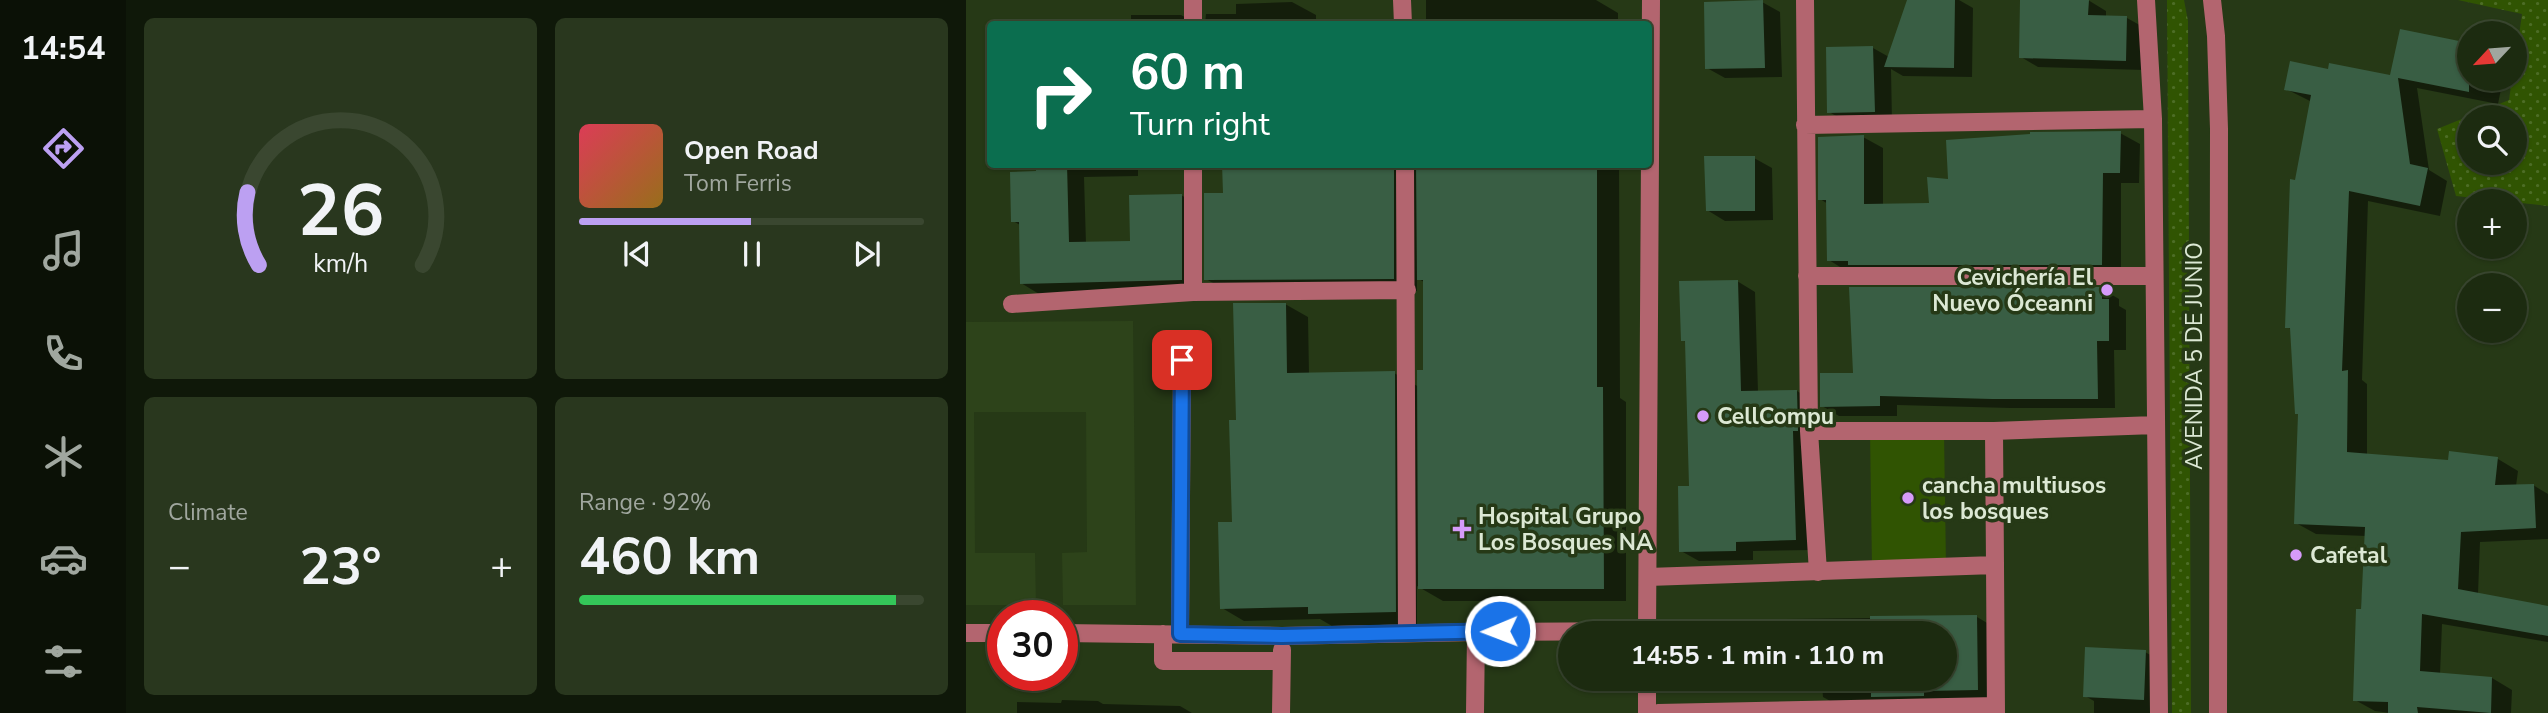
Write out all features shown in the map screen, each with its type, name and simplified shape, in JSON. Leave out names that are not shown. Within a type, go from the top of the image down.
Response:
[{"type":"street","points":[[1193,0],[1193,21]]},
{"type":"street","points":[[1402,0],[1403,21]]},
{"type":"street","points":[[1651,0],[1651,21]]},
{"type":"street","points":[[1805,0],[1809,431],[1818,572]]},
{"type":"street","points":[[2146,0],[2153,119],[2159,713]]},
{"type":"street","name":"AVENIDA 5 DE JUNIO","points":[[2212,0],[2217,36],[2219,130],[2218,713]]},
{"type":"street","points":[[1805,125],[2153,119]]},
{"type":"street","points":[[1193,168],[1193,292]]},
{"type":"street","points":[[1405,168],[1407,633]]},
{"type":"street","points":[[1647,621],[1650,168]]},
{"type":"street","points":[[1807,276],[2154,276]]},
{"type":"street","points":[[1012,304],[1193,292],[1407,290]]},
{"type":"street","points":[[1182,360],[1171,634],[1163,660],[1281,661]]},
{"type":"street","points":[[1809,431],[1994,431],[2155,425]]},
{"type":"street","points":[[1658,713],[1996,710],[1994,431]]},
{"type":"street","points":[[1648,577],[1995,565]]},
{"type":"street","points":[[966,632],[987,633]]},
{"type":"street","points":[[1475,713],[1476,632]]},
{"type":"street","points":[[1078,633],[1282,636],[1558,632]]},
{"type":"street","points":[[1281,713],[1282,636]]},
{"type":"street","points":[[1647,691],[1647,713]]},
{"type":"shaded area","points":[[1133,321],[1136,605],[1078,605],[1078,600],[1063,600],[1062,553],[1087,552],[1086,412],[974,412],[975,553],[1035,553],[1036,600],[987,600],[987,605],[966,605],[966,322]]},
{"type":"green space","points":[[2167,0],[2184,0],[2188,21],[2191,713],[2172,713]]},
{"type":"green space","points":[[2458,0],[2548,0],[2548,206],[2527,204],[2527,189],[2457,189],[2456,196],[2437,129],[2457,121],[2457,175],[2527,175],[2527,105],[2497,105],[2509,100],[2510,91],[2527,91],[2527,21],[2521,21],[2522,14]]},
{"type":"green space","name":"cancha multiusos los bosques","points":[[1870,431],[1944,431],[1946,566],[1872,568]]},
{"type":"building","points":[[1763,0],[1765,68],[1705,69],[1704,2]]},
{"type":"building","points":[[1907,0],[1955,0],[1954,68],[1884,67]]},
{"type":"building","points":[[2020,0],[2089,0],[2088,15],[2127,16],[2126,61],[2019,58]]},
{"type":"building","points":[[2400,29],[2457,41],[2457,90],[2398,78],[2410,164],[2428,168],[2420,206],[2349,191],[2342,371],[2348,370],[2347,452],[2448,460],[2449,451],[2498,457],[2495,485],[2534,484],[2536,528],[2461,532],[2458,589],[2548,606],[2548,636],[2422,614],[2420,671],[2492,677],[2491,713],[2417,707],[2418,713],[2388,713],[2388,702],[2353,701],[2356,609],[2361,609],[2365,527],[2294,524],[2298,414],[2295,414],[2290,328],[2285,328],[2290,179],[2295,180],[2311,95],[2284,90],[2290,61],[2328,69],[2329,63],[2390,75]]},
{"type":"building","points":[[1873,46],[1875,112],[1827,113],[1826,47]]},
{"type":"building","points":[[2121,131],[2120,173],[2103,173],[2102,265],[1848,265],[1848,261],[1827,261],[1826,200],[1818,200],[1818,137],[1864,135],[1864,204],[1929,203],[1927,177],[1948,179],[1946,140],[2030,132]]},
{"type":"building","points":[[1704,156],[1755,156],[1755,211],[1706,211]]},
{"type":"building","points":[[1036,168],[1067,168],[1069,242],[1130,241],[1129,195],[1182,194],[1182,280],[1020,284],[1019,222],[1011,222],[1010,172],[1036,171]]},
{"type":"building","points":[[1222,168],[1394,168],[1394,279],[1204,280],[1204,193],[1223,193]]},
{"type":"building","points":[[1416,168],[1597,168],[1597,387],[1603,387],[1604,589],[1418,589],[1417,370],[1423,370],[1423,280],[1417,280]]},
{"type":"building","points":[[1738,280],[1741,391],[1797,390],[1798,431],[1793,431],[1796,540],[1736,542],[1736,551],[1679,552],[1678,486],[1689,486],[1685,341],[1681,341],[1679,281]]},
{"type":"building","points":[[1849,287],[2102,287],[2102,299],[2109,299],[2109,341],[2097,341],[2098,399],[1880,396],[1880,406],[1820,407],[1820,373],[1853,373]]},
{"type":"building","points":[[1233,303],[1286,303],[1287,373],[1395,371],[1396,612],[1308,614],[1308,607],[1220,609],[1218,522],[1232,522],[1229,420],[1236,420]]},
{"type":"building","points":[[1977,615],[1978,690],[1957,690],[1957,621],[1870,621],[1870,616]]},
{"type":"building","points":[[2085,647],[2146,650],[2144,700],[2083,697]]},
{"type":"building","points":[[1871,691],[1924,691],[1924,696],[1871,697]]},
{"type":"place","name":"Cevichería El Nuevo Óceanni","points":[[2107,290]]},
{"type":"place","name":"CellCompu","points":[[1703,416]]},
{"type":"place","name":"cancha multiusos los bosques","points":[[1908,498]]},
{"type":"place","name":"Hospital Grupo Los Bosques NA","points":[[1462,529]]},
{"type":"place","name":"Cafetal","points":[[2296,555]]},
{"type":"route","points":[[1182,360],[1180,634],[1282,636],[1500,631]]}]
